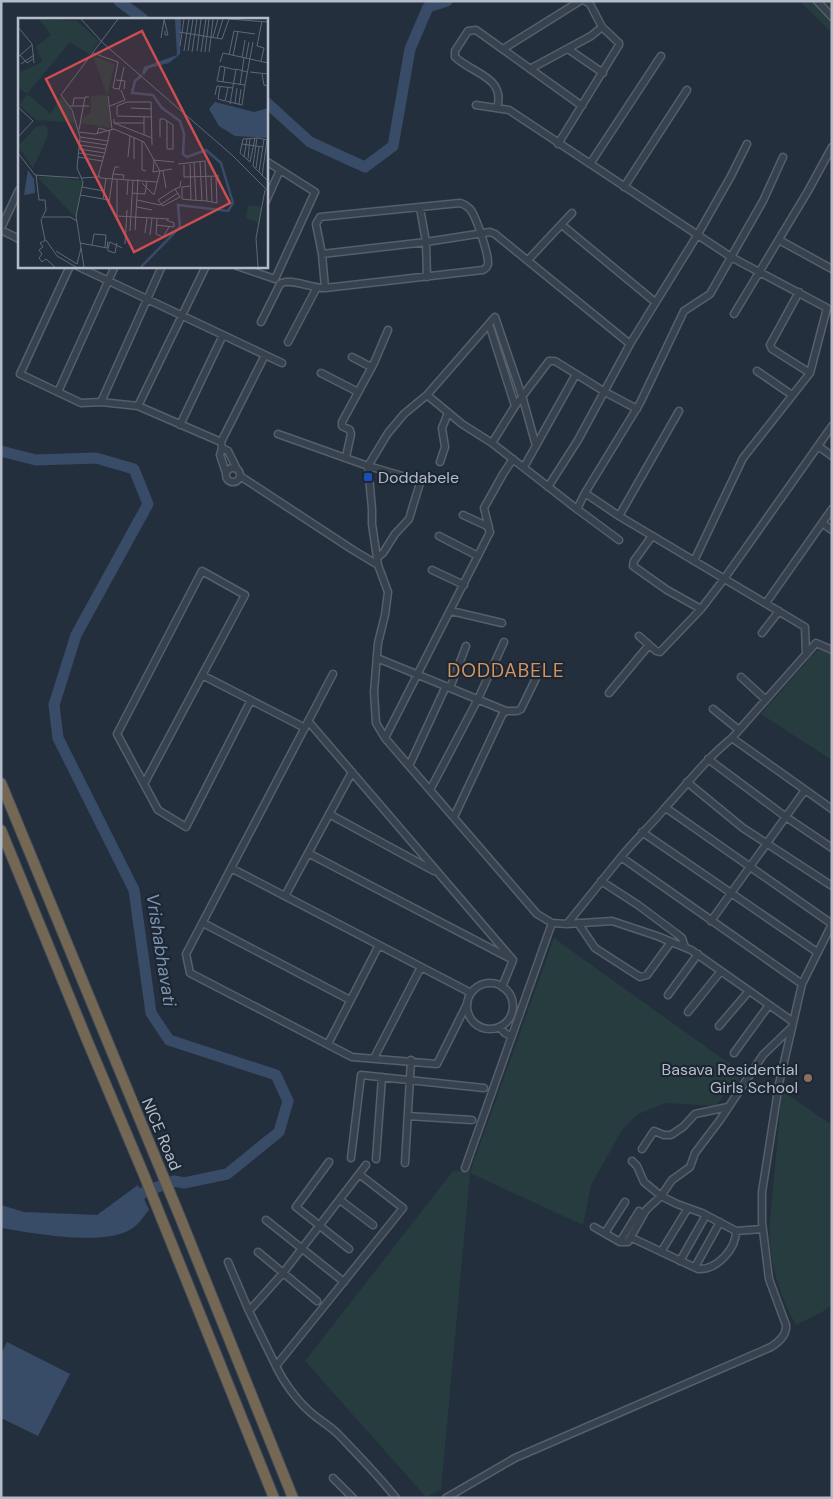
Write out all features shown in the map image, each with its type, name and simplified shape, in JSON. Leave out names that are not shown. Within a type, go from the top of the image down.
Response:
[{"type":"highway","name":"NICE Road","points":[[1,783],[161,1169],[293,1498]]},
{"type":"highway","name":"NICE Road","points":[[1,830],[144,1175],[274,1498]]},
{"type":"street","points":[[503,49],[580,1]]},
{"type":"street","points":[[558,144],[619,45],[619,42],[602,27],[590,4],[585,1]]},
{"type":"street","points":[[817,1],[832,16]]},
{"type":"street","points":[[530,69],[568,49],[602,27]]},
{"type":"street","points":[[498,108],[499,90],[494,84],[456,59],[454,54],[468,30],[473,29],[582,106]]},
{"type":"street","points":[[568,49],[603,73]]},
{"type":"street","points":[[590,164],[661,56]]},
{"type":"street","points":[[624,187],[687,90]]},
{"type":"street","points":[[476,105],[509,110],[731,257],[827,308],[810,373],[743,458],[694,561]]},
{"type":"street","points":[[548,487],[578,440],[630,344],[698,234],[747,144]]},
{"type":"street","points":[[734,314],[832,147]]},
{"type":"street","points":[[577,509],[637,408],[684,311],[710,294],[763,201],[783,157]]},
{"type":"street","points":[[243,268],[275,279],[315,192],[268,162]]},
{"type":"street","points":[[268,197],[280,170]]},
{"type":"street","points":[[18,192],[1,229],[18,238]]},
{"type":"street","points":[[261,322],[282,282],[290,282],[316,289],[326,288],[427,277],[480,271],[485,268],[488,262],[481,234],[472,212],[463,204],[320,217],[316,224],[326,288]]},
{"type":"street","points":[[420,208],[426,242],[427,277]]},
{"type":"street","points":[[528,260],[572,212]]},
{"type":"street","points":[[562,225],[655,302]]},
{"type":"street","points":[[322,254],[426,242],[490,232],[528,260],[630,344]]},
{"type":"street","points":[[779,240],[832,269]]},
{"type":"street","points":[[69,268],[20,374],[81,403],[102,402],[138,406],[222,445],[228,451],[238,473],[237,480],[231,482],[226,478],[220,455],[222,445],[265,355]]},
{"type":"street","points":[[81,268],[282,362]]},
{"type":"street","points":[[58,392],[114,268]]},
{"type":"street","points":[[102,402],[161,268]]},
{"type":"street","points":[[138,406],[205,268]]},
{"type":"street","points":[[288,342],[316,289]]},
{"type":"street","points":[[799,292],[770,345],[772,350],[810,373]]},
{"type":"street","points":[[536,446],[495,317],[427,395],[404,414],[391,429],[368,466],[372,524],[378,564],[388,592],[378,643],[374,692],[376,723],[385,738],[538,914],[552,923],[612,921],[684,947],[698,954],[722,971],[792,1024]]},
{"type":"street","points":[[488,324],[515,406]]},
{"type":"street","points":[[346,457],[351,434],[350,430],[342,426],[342,422],[388,330]]},
{"type":"street","points":[[180,425],[223,335]]},
{"type":"street","points":[[352,358],[371,367]]},
{"type":"street","points":[[492,444],[515,406],[549,361],[554,361],[605,392],[637,408]]},
{"type":"street","points":[[757,371],[792,395]]},
{"type":"street","points":[[321,373],[358,392]]},
{"type":"street","points":[[524,467],[576,374]]},
{"type":"street","points":[[427,395],[462,424],[524,467],[619,540]]},
{"type":"street","points":[[619,516],[679,411]]},
{"type":"street","points":[[440,462],[445,447],[442,428],[448,412]]},
{"type":"street","points":[[639,636],[656,651],[660,652],[701,609],[832,426]]},
{"type":"street","points":[[278,434],[368,466],[416,480],[420,483],[409,519],[378,557]]},
{"type":"street","points":[[818,446],[832,456]]},
{"type":"street","points":[[385,738],[490,532],[484,508],[513,460]]},
{"type":"street","points":[[226,473],[230,468],[268,496],[378,564]]},
{"type":"street","points":[[585,493],[619,516],[805,627],[806,654]]},
{"type":"street","points":[[766,603],[832,509]]},
{"type":"street","points":[[463,515],[490,529]]},
{"type":"street","points":[[822,523],[832,530]]},
{"type":"street","points":[[438,536],[478,556]]},
{"type":"street","points":[[652,536],[634,560],[634,566],[667,590],[701,609]]},
{"type":"street","points":[[432,570],[464,585]]},
{"type":"street","points":[[144,784],[245,595],[202,571],[117,734],[158,810],[186,827],[251,700]]},
{"type":"street","points":[[451,611],[502,623]]},
{"type":"street","points":[[762,633],[779,611]]},
{"type":"street","points":[[430,790],[478,699],[504,642]]},
{"type":"street","points":[[567,924],[642,832],[708,760],[732,738],[816,643],[832,650]]},
{"type":"street","points":[[609,693],[649,645]]},
{"type":"street","points":[[409,766],[466,646]]},
{"type":"street","points":[[377,658],[506,711],[521,709],[540,670]]},
{"type":"street","points":[[333,674],[186,954],[190,973],[352,1057],[410,1060],[437,1064],[471,993],[475,988],[493,983],[502,987],[512,998],[513,1005],[511,1015],[506,1023],[499,1027],[487,1028],[474,1022],[469,1014],[467,1004]]},
{"type":"street","points":[[202,675],[305,728]]},
{"type":"street","points":[[741,677],[766,700]]},
{"type":"street","points":[[714,709],[739,730]]},
{"type":"street","points":[[454,817],[502,715],[506,711]]},
{"type":"street","points":[[308,721],[513,960]]},
{"type":"street","points":[[732,738],[832,809]]},
{"type":"street","points":[[708,760],[832,848]]},
{"type":"street","points":[[285,896],[352,772]]},
{"type":"street","points":[[687,782],[743,828],[832,886]]},
{"type":"street","points":[[711,921],[805,790]]},
{"type":"street","points":[[446,1498],[515,1458],[776,1344],[785,1333],[786,1325],[769,1279],[762,1229],[762,1192],[779,1084],[802,984],[816,952],[832,924],[666,808]]},
{"type":"street","points":[[329,814],[438,872]]},
{"type":"street","points":[[642,832],[816,952]]},
{"type":"street","points":[[308,853],[513,960]]},
{"type":"street","points":[[621,857],[802,984]]},
{"type":"street","points":[[231,868],[471,993]]},
{"type":"street","points":[[601,881],[677,934],[682,938],[684,947]]},
{"type":"street","points":[[202,923],[350,1000]]},
{"type":"street","points":[[465,1168],[552,923]]},
{"type":"street","points":[[578,923],[595,948],[640,977],[647,975],[671,942]]},
{"type":"street","points":[[328,1044],[379,945]]},
{"type":"street","points":[[668,995],[698,954]]},
{"type":"street","points":[[502,987],[513,960]]},
{"type":"street","points":[[374,1058],[421,967]]},
{"type":"street","points":[[688,1012],[722,971]]},
{"type":"street","points":[[719,1026],[749,991]]},
{"type":"street","points":[[512,998],[524,1001]]},
{"type":"street","points":[[734,1053],[769,1005]]},
{"type":"street","points":[[594,1227],[620,1242],[626,1243],[632,1238],[646,1210],[672,1180],[690,1167],[694,1153],[763,1055],[792,1024]]},
{"type":"street","points":[[499,1027],[511,1036]]},
{"type":"street","points":[[406,1163],[410,1060]]},
{"type":"street","points":[[351,1158],[361,1074],[484,1088]]},
{"type":"street","points":[[376,1159],[382,1077]]},
{"type":"street","points":[[642,1149],[654,1131],[664,1135],[671,1134],[683,1127],[695,1114],[728,1107]]},
{"type":"street","points":[[408,1116],[472,1120]]},
{"type":"street","points":[[632,1161],[638,1166],[644,1182],[660,1196],[736,1230],[762,1229]]},
{"type":"street","points":[[329,1162],[296,1207],[349,1249]]},
{"type":"street","points":[[248,1311],[283,1273],[366,1165]]},
{"type":"street","points":[[276,1366],[403,1208],[359,1174]]},
{"type":"street","points":[[340,1200],[373,1225]]},
{"type":"street","points":[[605,1233],[625,1202]]},
{"type":"street","points":[[661,1252],[688,1208]]},
{"type":"street","points":[[620,1242],[638,1210]]},
{"type":"street","points":[[680,1261],[706,1215]]},
{"type":"street","points":[[266,1220],[344,1282]]},
{"type":"street","points":[[695,1267],[720,1222]]},
{"type":"street","points":[[632,1238],[680,1261],[703,1269],[722,1260],[736,1235],[736,1230]]},
{"type":"street","points":[[258,1252],[317,1301]]},
{"type":"street","points":[[228,1262],[248,1311],[280,1375],[307,1410],[338,1433],[396,1498]]},
{"type":"street","points":[[333,1478],[353,1498]]},
{"type":"green space","points":[[800,1],[832,1],[832,33]]},
{"type":"green space","points":[[823,649],[832,653],[832,760],[761,714],[815,652]]},
{"type":"green space","points":[[554,938],[744,1074],[715,1106],[666,1103],[638,1114],[622,1130],[591,1185],[583,1225],[470,1173],[441,1490],[426,1497],[305,1361],[453,1171],[470,1172]]},
{"type":"green space","points":[[782,1091],[832,1125],[832,1305],[796,1325],[776,1279],[771,1255],[769,1230]]},
{"type":"water","points":[[138,1185],[149,1210],[134,1227],[122,1233],[107,1237],[89,1238],[1,1228],[1,1205],[24,1212],[97,1215]]},
{"type":"water","points":[[7,1342],[70,1374],[38,1436],[1,1418],[1,1354]]},
{"type":"waterway","name":"Vrishabhavati","points":[[119,1],[142,18]]},
{"type":"waterway","name":"Vrishabhavati","points":[[268,104],[310,142],[365,167],[393,146],[410,49],[428,7],[447,1]]},
{"type":"waterway","name":"Vrishabhavati","points":[[1,451],[36,460],[96,458],[134,469],[148,504],[76,635],[54,705],[58,738],[134,890],[151,1013],[169,1040],[276,1075],[288,1101],[279,1132],[227,1174],[184,1183],[174,1181],[144,1192],[130,1204]]},
{"type":"place","name":"Doddabele","points":[[368,477]]},
{"type":"place","name":"Basava Residential Girls School","points":[[808,1078]]},
{"type":"district","name":"DODDABELE","points":[[506,670]]}]
